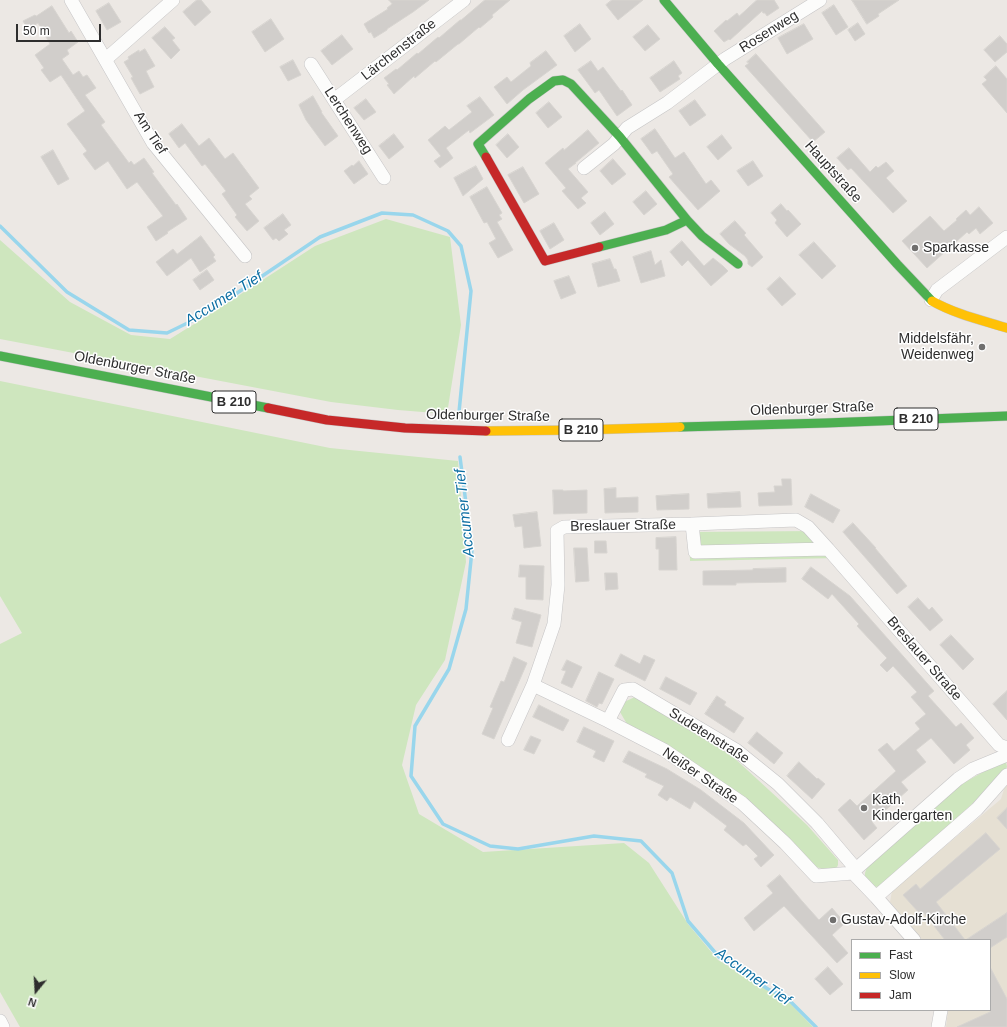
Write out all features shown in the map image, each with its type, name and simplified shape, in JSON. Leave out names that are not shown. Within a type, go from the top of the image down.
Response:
[{"type":"street","name":"Am Tief","points":[[71,0],[154,142],[245,256]]},
{"type":"street","points":[[106,60],[173,0]]},
{"type":"street","name":"Lärchenstraße","points":[[334,100],[464,0]]},
{"type":"street","name":"Hauptstraße","points":[[664,0],[718,64],[896,264],[931,300],[958,313],[1007,328]]},
{"type":"street","name":"Rosenweg","points":[[584,168],[614,144],[627,128],[667,103],[718,64],[820,0]]},
{"type":"street","name":"Lerchenweg","points":[[311,64],[384,178]]},
{"type":"street","points":[[687,220],[666,230],[545,261],[478,144],[529,99],[554,80],[563,80],[571,84],[620,137],[687,220],[702,236],[738,264]]},
{"type":"street","points":[[931,300],[937,290],[1007,237]]},
{"type":"street","name":"Oldenburger Straße","points":[[0,356],[327,420],[405,428],[470,431],[580,430],[1007,416]]},
{"type":"street","name":"Breslauer Straße","points":[[508,740],[533,685],[554,624],[558,585],[557,531],[564,527],[796,520],[808,527],[1000,745],[1007,748]]},
{"type":"street","name":"Breslauer Straße","points":[[692,524],[695,552],[828,549]]},
{"type":"street","name":"Neißer Straße","points":[[533,685],[664,750],[742,803],[785,843],[816,876],[855,871]]},
{"type":"street","name":"Sudetenstraße","points":[[608,721],[624,690],[633,689],[736,750],[778,784],[817,823],[855,871]]},
{"type":"street","points":[[913,939],[855,871],[958,779],[973,769],[1007,755]]},
{"type":"street","points":[[876,897],[977,809],[1007,775]]},
{"type":"street","points":[[938,1027],[941,1011]]},
{"type":"street","points":[[0,1021],[3,1027]]},
{"type":"shaded area","points":[[1007,784],[1007,1027],[946,1027],[948,1011],[991,1011],[991,939],[921,939],[890,902],[892,891],[1001,799]]},
{"type":"green space","points":[[386,219],[450,237],[461,325],[447,414],[331,402],[0,339],[0,240],[70,302],[131,335],[170,339],[315,246]]},
{"type":"green space","points":[[0,381],[330,448],[458,461],[466,562],[445,660],[416,705],[402,765],[419,814],[483,852],[624,843],[649,863],[688,924],[718,960],[786,999],[813,1027],[20,1027],[0,992],[0,644],[22,633],[0,596]]},
{"type":"green space","points":[[816,531],[839,558],[690,561],[689,532]]},
{"type":"green space","points":[[635,697],[732,756],[807,825],[838,860],[836,869],[827,870],[816,867],[795,844],[748,801],[627,724],[620,712],[624,702]]},
{"type":"green space","points":[[1006,762],[1007,767],[1003,773],[984,793],[884,885],[874,887],[865,880],[867,867],[946,796],[965,782]]},
{"type":"building","points":[[197,0],[201,0],[211,12],[195,26],[183,12]]},
{"type":"building","points":[[389,0],[429,0],[374,38],[364,24],[388,9],[387,8],[392,4]]},
{"type":"building","points":[[485,0],[510,0],[492,15],[493,17],[480,28],[479,27],[415,78],[414,76],[394,94],[384,78],[396,69],[397,70],[438,37],[439,38]]},
{"type":"building","points":[[612,0],[643,0],[618,20],[606,5]]},
{"type":"building","points":[[757,0],[774,0],[779,8],[767,16],[762,11],[730,40],[729,39],[724,42],[714,31],[726,20],[727,21],[737,13],[739,16]]},
{"type":"building","points":[[852,0],[899,0],[878,14],[879,16],[867,24]]},
{"type":"building","points":[[109,3],[121,22],[107,30],[96,11]]},
{"type":"building","points":[[834,5],[848,27],[836,35],[822,13]]},
{"type":"building","points":[[52,6],[69,33],[71,31],[78,42],[67,50],[69,54],[62,59],[73,75],[79,71],[83,77],[87,75],[96,88],[85,95],[105,122],[101,125],[129,163],[131,161],[134,165],[144,158],[154,172],[152,173],[187,219],[156,241],[147,227],[163,216],[137,182],[127,189],[108,161],[95,170],[83,154],[87,151],[67,124],[85,111],[61,75],[50,82],[41,70],[44,68],[35,55],[50,44],[38,23],[28,29],[23,21],[35,15],[36,16]]},
{"type":"building","points":[[271,19],[284,39],[265,52],[252,32]]},
{"type":"building","points":[[858,23],[865,34],[855,41],[848,30]]},
{"type":"building","points":[[580,24],[591,39],[575,52],[564,36]]},
{"type":"building","points":[[804,24],[813,39],[787,54],[778,38]]},
{"type":"building","points":[[648,25],[660,39],[645,51],[633,37]]},
{"type":"building","points":[[165,27],[175,38],[172,40],[180,50],[171,59],[152,38]]},
{"type":"building","points":[[342,35],[353,49],[332,65],[321,51]]},
{"type":"building","points":[[1000,36],[1007,44],[1007,52],[995,62],[984,50]]},
{"type":"building","points":[[145,49],[155,66],[146,71],[154,87],[140,94],[131,78],[133,77],[124,62],[129,59],[128,57],[139,50],[139,52]]},
{"type":"building","points":[[546,51],[557,65],[507,104],[494,87],[507,77],[511,82],[531,66],[530,63]]},
{"type":"building","points":[[756,54],[825,132],[813,142],[745,66],[749,63],[747,62]]},
{"type":"building","points":[[293,60],[301,75],[288,81],[280,67]]},
{"type":"building","points":[[591,61],[598,71],[603,67],[632,105],[617,116],[599,90],[595,93],[578,70]]},
{"type":"building","points":[[674,61],[682,73],[678,76],[680,79],[660,92],[650,78]]},
{"type":"building","points":[[996,66],[1007,79],[1007,113],[982,84],[987,80],[984,77]]},
{"type":"building","points":[[313,96],[321,112],[338,136],[325,146],[306,120],[299,105]]},
{"type":"building","points":[[480,97],[494,115],[470,133],[469,130],[446,148],[453,158],[440,168],[434,161],[441,156],[428,140],[445,126],[449,130],[472,112],[467,106]]},
{"type":"building","points":[[366,99],[376,112],[364,120],[354,108]]},
{"type":"building","points":[[695,100],[706,115],[690,126],[679,111]]},
{"type":"building","points":[[549,102],[562,117],[548,128],[536,113]]},
{"type":"building","points":[[182,124],[199,146],[209,138],[225,159],[233,153],[259,188],[249,196],[252,199],[245,204],[259,221],[247,231],[235,217],[237,215],[222,194],[226,191],[205,164],[202,166],[185,143],[179,148],[169,134]]},
{"type":"building","points":[[655,129],[675,158],[684,152],[706,184],[711,180],[720,191],[698,210],[669,177],[673,174],[657,151],[652,154],[641,139]]},
{"type":"building","points":[[588,130],[599,143],[568,169],[588,192],[581,198],[586,203],[578,209],[562,191],[566,188],[545,163],[563,148],[564,150]]},
{"type":"building","points":[[394,134],[404,147],[389,159],[379,146]]},
{"type":"building","points":[[508,134],[519,147],[507,158],[496,145]]},
{"type":"building","points":[[722,135],[732,148],[718,160],[707,147]]},
{"type":"building","points":[[849,148],[870,172],[876,166],[878,168],[886,162],[894,171],[886,178],[907,201],[893,213],[851,168],[848,170],[837,158]]},
{"type":"building","points":[[53,150],[69,179],[58,185],[41,157]]},
{"type":"building","points":[[613,159],[626,174],[612,185],[600,171]]},
{"type":"building","points":[[359,161],[368,174],[354,184],[344,171]]},
{"type":"building","points":[[753,161],[763,176],[748,186],[737,171]]},
{"type":"building","points":[[476,166],[483,179],[463,196],[454,178]]},
{"type":"building","points":[[523,167],[539,194],[524,203],[508,175]]},
{"type":"building","points":[[487,187],[502,213],[499,215],[502,219],[497,222],[513,250],[498,258],[489,243],[496,239],[487,222],[484,223],[470,197]]},
{"type":"building","points":[[646,191],[657,204],[644,215],[633,202]]},
{"type":"building","points":[[781,204],[801,224],[787,237],[775,223],[777,220],[771,213]]},
{"type":"building","points":[[979,207],[993,223],[980,234],[976,228],[969,234],[967,232],[927,268],[902,241],[930,216],[944,231],[966,210],[970,215]]},
{"type":"building","points":[[605,212],[614,224],[600,235],[591,223]]},
{"type":"building","points":[[283,214],[291,225],[284,230],[288,234],[279,241],[276,238],[273,240],[264,228]]},
{"type":"building","points":[[735,221],[746,233],[744,235],[763,257],[752,267],[748,264],[748,260],[745,256],[729,244],[720,234]]},
{"type":"building","points":[[554,223],[564,240],[550,249],[540,231]]},
{"type":"building","points":[[201,236],[215,255],[213,257],[216,261],[200,272],[191,258],[167,276],[156,262],[173,249],[177,254]]},
{"type":"building","points":[[682,241],[704,266],[713,258],[728,271],[711,286],[688,260],[682,266],[670,252]]},
{"type":"building","points":[[814,242],[836,266],[822,279],[799,255]]},
{"type":"building","points":[[651,251],[655,265],[661,260],[665,276],[641,283],[633,257]]},
{"type":"building","points":[[610,259],[614,269],[616,269],[620,281],[598,287],[592,264]]},
{"type":"building","points":[[207,270],[214,280],[200,290],[193,280]]},
{"type":"building","points":[[569,276],[576,293],[561,299],[554,281]]},
{"type":"building","points":[[780,277],[796,294],[782,306],[767,289]]},
{"type":"building","points":[[782,479],[791,479],[792,505],[759,506],[758,493],[775,492],[774,486],[782,486]]},
{"type":"building","points":[[616,488],[616,498],[638,497],[638,512],[605,513],[604,489]]},
{"type":"building","points":[[553,490],[587,490],[587,513],[554,514]]},
{"type":"building","points":[[740,492],[741,507],[708,508],[707,494]]},
{"type":"building","points":[[689,494],[689,509],[657,510],[656,496]]},
{"type":"building","points":[[811,494],[840,510],[833,523],[805,507]]},
{"type":"building","points":[[537,512],[541,546],[524,548],[522,526],[515,527],[513,515]]},
{"type":"building","points":[[853,523],[907,586],[897,594],[843,532]]},
{"type":"building","points":[[676,537],[677,570],[659,570],[659,549],[656,549],[656,538]]},
{"type":"building","points":[[595,541],[606,541],[607,553],[595,553]]},
{"type":"building","points":[[574,548],[587,548],[589,581],[576,582]]},
{"type":"building","points":[[520,565],[544,566],[543,600],[526,599],[526,577],[519,577]]},
{"type":"building","points":[[811,567],[850,596],[934,691],[928,696],[956,727],[961,723],[974,738],[966,745],[970,750],[954,764],[931,738],[916,750],[926,762],[901,782],[908,790],[872,822],[877,828],[864,840],[838,810],[850,799],[857,806],[896,771],[878,750],[887,743],[894,751],[920,729],[915,723],[926,714],[911,697],[917,692],[893,666],[887,672],[880,665],[887,658],[857,626],[859,624],[832,594],[828,599],[802,579]]},
{"type":"building","points":[[786,568],[786,582],[703,585],[703,571]]},
{"type":"building","points":[[605,573],[617,573],[618,589],[606,590]]},
{"type":"building","points":[[918,598],[929,610],[932,607],[943,620],[930,631],[908,607]]},
{"type":"building","points":[[515,608],[541,615],[532,647],[516,643],[522,622],[512,619]]},
{"type":"building","points":[[951,635],[974,659],[963,670],[940,645]]},
{"type":"building","points":[[621,654],[640,664],[644,655],[655,660],[645,681],[615,666]]},
{"type":"building","points":[[514,657],[527,663],[494,739],[482,734],[493,708],[490,707],[501,681],[504,682]]},
{"type":"building","points":[[567,660],[582,667],[572,688],[561,683],[566,671],[562,670]]},
{"type":"building","points":[[599,672],[614,679],[602,704],[599,703],[597,707],[586,701]]},
{"type":"building","points":[[666,677],[697,693],[690,705],[660,689]]},
{"type":"building","points":[[1007,691],[1007,720],[993,704]]},
{"type":"building","points":[[717,696],[726,702],[724,705],[744,718],[734,733],[705,714]]},
{"type":"building","points":[[539,705],[569,720],[563,731],[533,717]]},
{"type":"building","points":[[584,727],[614,741],[604,762],[593,757],[596,751],[577,742]]},
{"type":"building","points":[[757,732],[783,753],[774,764],[748,743]]},
{"type":"building","points":[[531,736],[541,740],[534,754],[524,750]]},
{"type":"building","points":[[629,751],[667,769],[701,790],[744,823],[774,855],[761,867],[754,859],[758,856],[746,844],[743,846],[724,830],[727,826],[694,801],[690,809],[670,797],[667,801],[658,795],[664,786],[645,777],[647,774],[623,762]]},
{"type":"building","points":[[799,762],[817,779],[818,778],[825,784],[812,799],[787,776]]},
{"type":"building","points":[[1007,808],[1007,829],[997,818]]},
{"type":"building","points":[[986,833],[1000,849],[936,902],[964,939],[944,939],[924,913],[921,915],[903,895],[916,884],[920,889]]},
{"type":"building","points":[[780,875],[819,920],[832,908],[845,923],[832,935],[848,953],[837,963],[784,906],[754,931],[744,918],[773,893],[767,886]]},
{"type":"building","points":[[1007,913],[1007,937],[991,947],[991,939],[968,939]]},
{"type":"building","points":[[828,967],[843,984],[830,995],[815,979]]},
{"type":"building","points":[[991,969],[1007,999],[1007,1027],[957,1027],[990,1012]]},
{"type":"waterway","name":"Accumer Tief","points":[[0,226],[67,292],[129,330],[167,333],[206,314],[320,237],[382,213],[413,215],[448,231],[461,246],[471,291],[459,412]]},
{"type":"waterway","name":"Accumer Tief","points":[[460,457],[472,550],[466,609],[449,669],[415,726],[411,776],[443,824],[490,846],[518,849],[594,836],[641,841],[672,873],[688,921],[719,957],[768,989],[787,998],[816,1027]]},
{"type":"traffic: fast","points":[[664,0],[718,64],[932,301]]},
{"type":"traffic: fast","points":[[486,157],[478,144],[529,99],[554,81],[563,80],[571,84],[620,137],[687,220]]},
{"type":"traffic: fast","points":[[599,247],[666,230],[687,220],[702,236],[738,264]]},
{"type":"traffic: fast","points":[[0,356],[268,408]]},
{"type":"traffic: fast","points":[[680,427],[1007,416]]},
{"type":"traffic: slow","points":[[932,301],[959,313],[1007,328]]},
{"type":"traffic: slow","points":[[486,431],[680,427]]},
{"type":"traffic: jam","points":[[486,157],[545,261],[599,247]]},
{"type":"traffic: jam","points":[[268,408],[327,420],[405,428],[486,431]]},
{"type":"place","name":"Sparkasse","points":[[915,248]]},
{"type":"place","name":"Middelsfähr, Weidenweg","points":[[982,347]]},
{"type":"place","name":"Kath. Kindergarten","points":[[864,808]]},
{"type":"place","name":"Gustav-Adolf-Kirche","points":[[833,920]]}]
